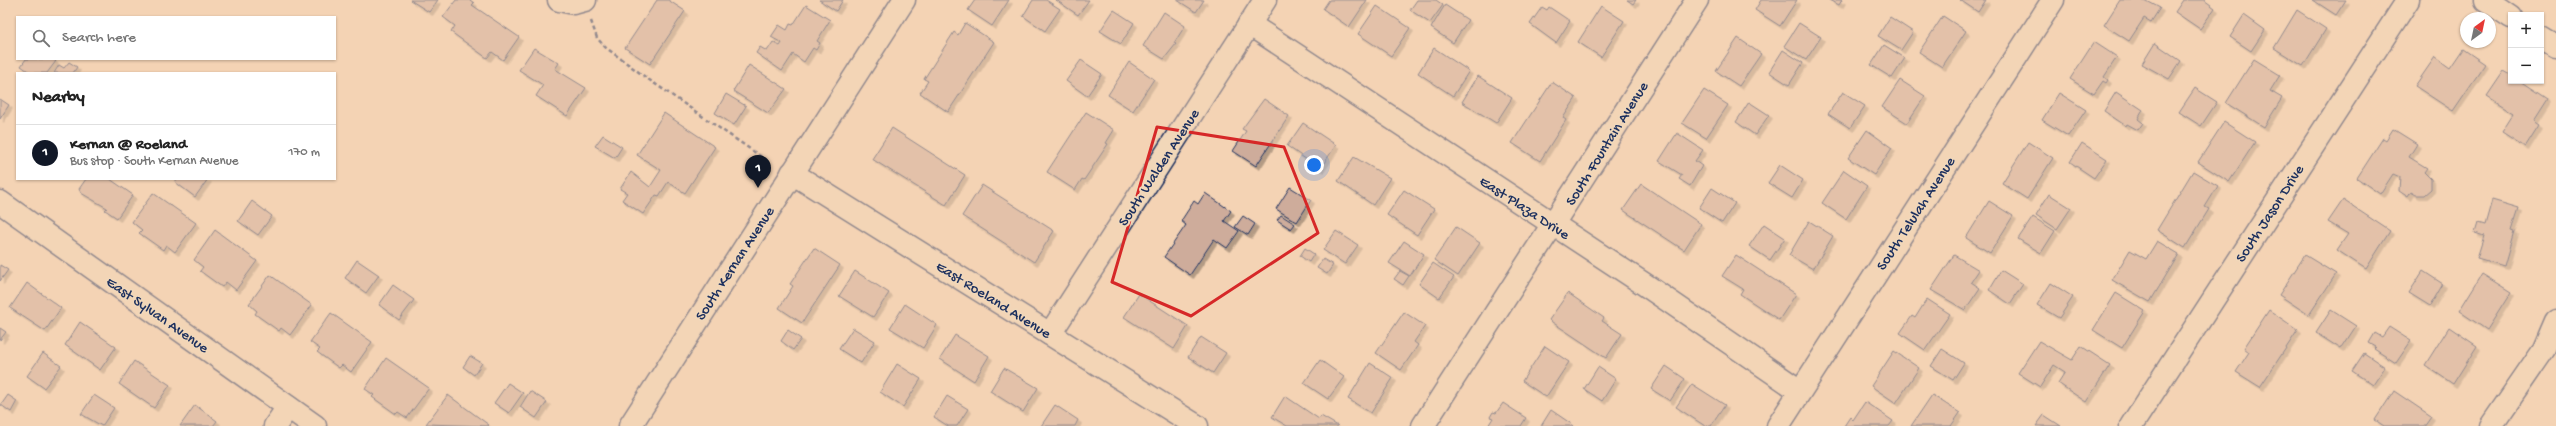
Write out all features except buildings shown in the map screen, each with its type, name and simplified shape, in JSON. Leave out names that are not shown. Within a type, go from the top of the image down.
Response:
[{"type":"street","name":"South Kernan Avenue","points":[[630,426],[904,0]]},
{"type":"street","name":"South Walden Avenue","points":[[1050,334],[1265,0]]},
{"type":"street","name":"South Fountain Avenue","points":[[1423,426],[1554,225],[1697,0]]},
{"type":"street","name":"South Telulah Avenue","points":[[1778,426],[2054,0]]},
{"type":"street","name":"South Jason Drive","points":[[2131,426],[2408,0]]},
{"type":"street","points":[[2486,0],[2508,15]]},
{"type":"street","name":"East Plaza Drive","points":[[1249,24],[1554,225],[1800,391]]},
{"type":"street","points":[[2544,39],[2556,46]]},
{"type":"street","name":"East Roeland Avenue","points":[[792,173],[1197,426]]},
{"type":"street","name":"East Sylvan Avenue","points":[[0,202],[316,426]]},
{"type":"street","points":[[2491,426],[2534,366],[2556,321]]},
{"type":"street","points":[[275,426],[288,407]]},
{"type":"path","points":[[575,1],[597,38],[605,47],[648,79],[766,160]]},
{"type":"highlighted area","points":[[1157,127],[1284,147],[1318,233],[1191,316],[1112,282]]},
{"type":"place","name":"Kernan @ Roeland","points":[[758,188]]}]
